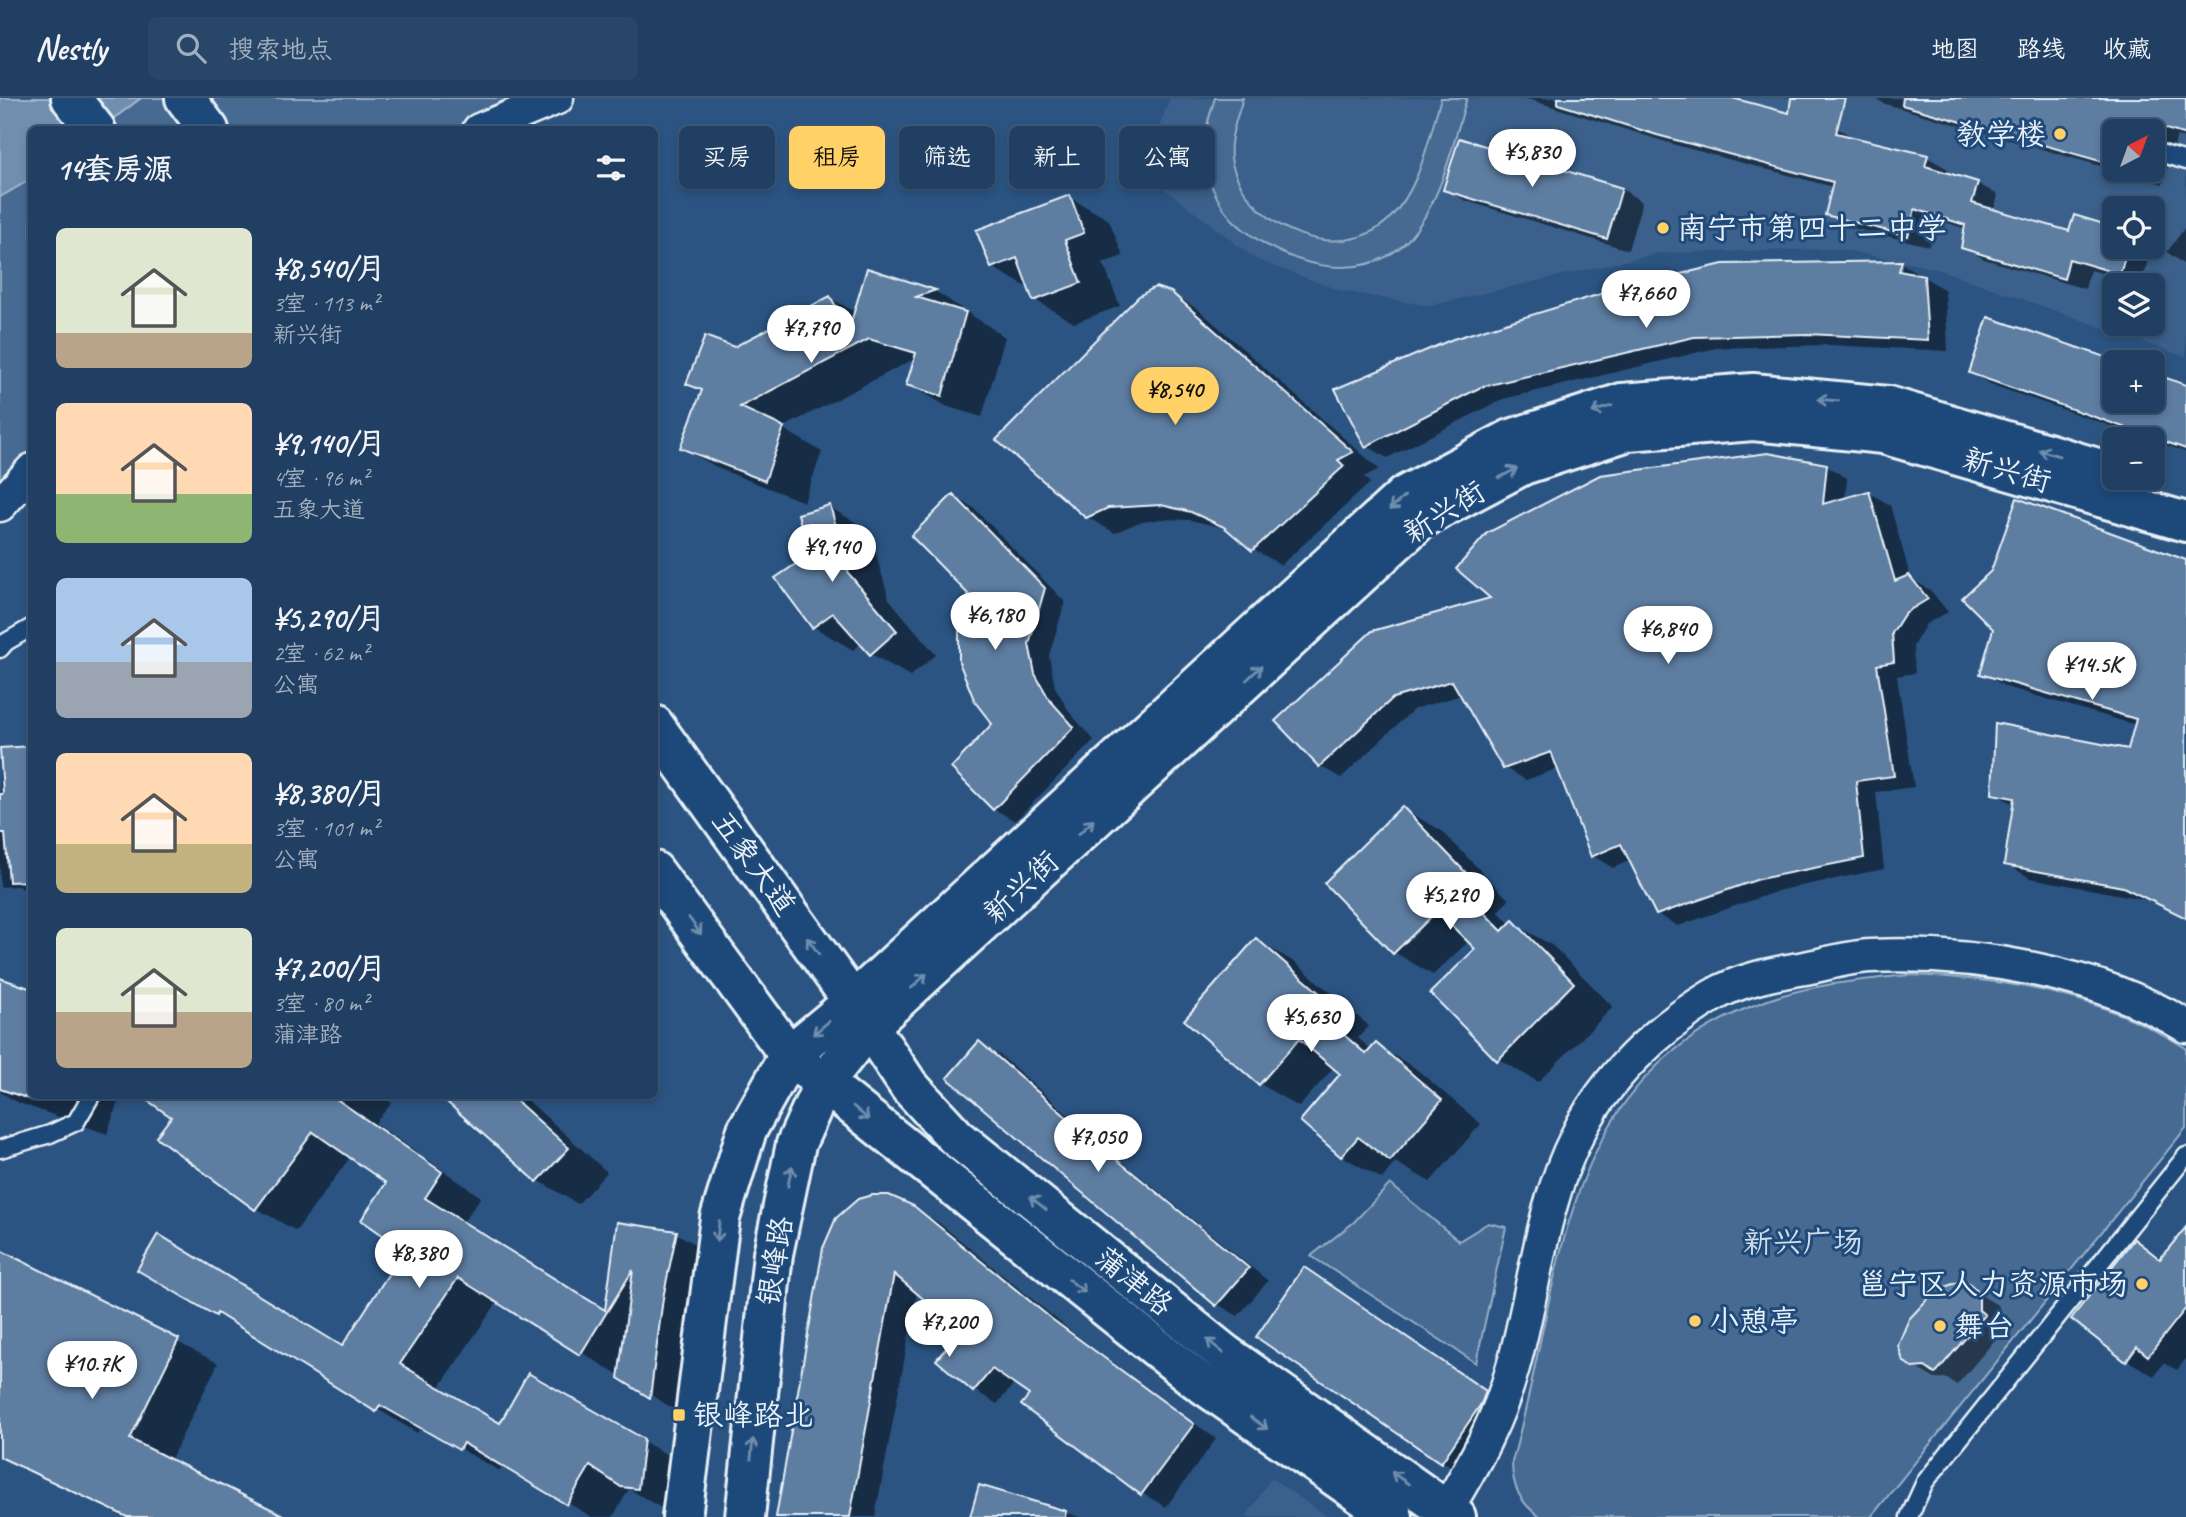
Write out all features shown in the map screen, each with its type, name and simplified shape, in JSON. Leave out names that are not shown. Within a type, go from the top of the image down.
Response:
[{"type":"main road","points":[[71,98],[93,126]]},
{"type":"main road","points":[[185,98],[206,126]]},
{"type":"main road","name":"新兴街","points":[[861,1014],[1404,495],[1511,439],[1622,403],[1753,393],[1888,406],[2102,469]]},
{"type":"main road","name":"新兴街","points":[[861,1014],[1421,519],[1522,465],[1628,431],[1753,421],[1883,434],[2186,522]]},
{"type":"main road","points":[[2165,488],[2186,494]]},
{"type":"main road","name":"五象大道","points":[[658,731],[861,1014]]},
{"type":"main road","points":[[658,876],[789,1055],[861,1014]]},
{"type":"main road","name":"银峰路","points":[[745,1517],[773,1254],[796,1144],[824,1082],[861,1014]]},
{"type":"main road","name":"蒲津路","points":[[861,1014],[909,1086],[956,1137],[1225,1354],[1451,1513]]},
{"type":"main road","name":"银峰路","points":[[682,1517],[720,1218],[747,1130],[789,1055]]},
{"type":"main road","name":"蒲津路","points":[[789,1055],[1197,1380],[1393,1517]]},
{"type":"street","points":[[489,126],[557,98]]},
{"type":"street","points":[[0,505],[28,474]]},
{"type":"street","points":[[1451,1513],[1496,1418],[1514,1366],[1548,1207],[1577,1135],[1613,1080],[1650,1041],[1713,995],[1771,974],[1869,956],[1963,960],[2020,966],[2099,986],[2186,1027]]},
{"type":"lane","points":[[2165,155],[2186,161]]},
{"type":"lane","points":[[0,649],[28,629]]},
{"type":"lane","points":[[0,1149],[50,1134],[76,1122],[89,1099]]},
{"type":"lane","points":[[1909,1517],[1925,1482],[2186,1156]]},
{"type":"shaded area","points":[[0,98],[141,98],[103,126],[28,126],[28,181],[0,197]]},
{"type":"shaded area","name":"南宁市第四十二中学","points":[[1170,98],[2186,98],[2186,357],[2127,336],[2165,336],[2165,273],[2102,273],[2102,327],[1937,269],[1839,249],[1659,253],[1429,306],[1341,291],[1257,260],[1165,189],[1215,189],[1215,126],[1159,126]]},
{"type":"shaded area","points":[[1271,1478],[1328,1517],[1246,1517]]},
{"type":"green space","points":[[141,98],[557,98],[487,126],[104,126]]},
{"type":"green space","points":[[1215,98],[1243,98],[1232,134],[1232,161],[1244,191],[1260,210],[1301,235],[1324,240],[1347,240],[1369,233],[1389,219],[1400,207],[1416,178],[1441,98],[1467,98],[1445,173],[1420,225],[1408,240],[1389,255],[1367,264],[1344,267],[1297,259],[1253,237],[1235,222],[1214,189],[1215,126],[1207,126]]},
{"type":"green space","points":[[28,181],[28,473],[0,505],[0,197]]},
{"type":"green space","name":"新兴广场","points":[[1909,975],[2018,985],[2087,1002],[2154,1030],[2186,1048],[2186,1128],[1871,1517],[1540,1517],[1527,1506],[1518,1493],[1512,1462],[1559,1256],[1579,1191],[1607,1131],[1645,1078],[1698,1034],[1768,1000],[1802,990]]},
{"type":"green space","points":[[1390,1184],[1459,1241],[1488,1223],[1506,1227],[1476,1363],[1311,1256],[1354,1222]]},
{"type":"building","points":[[1558,98],[1732,98],[1789,113],[1791,98],[1845,98],[1836,133],[1928,155],[1925,166],[1978,182],[1972,203],[2069,231],[2074,215],[2102,223],[2102,259],[2124,259],[2120,273],[2117,273],[2069,259],[2064,279],[1961,248],[1965,225],[1915,209],[1908,236],[1825,215],[1833,182],[1657,135],[1558,104]]},
{"type":"building","name":"教学楼","points":[[1903,98],[2186,98],[2186,135],[2165,129],[2165,119],[2102,119],[2102,162],[1902,105]]},
{"type":"building","points":[[1459,138],[1622,188],[1607,239],[1443,190]]},
{"type":"building","points":[[1070,195],[1084,233],[1065,240],[1081,283],[1033,301],[1017,258],[991,268],[976,230]]},
{"type":"building","points":[[1902,261],[1899,271],[1924,276],[1928,340],[1807,334],[1694,337],[1481,387],[1365,447],[1335,389],[1453,339],[1617,289],[1723,264]]},
{"type":"building","points":[[867,268],[936,290],[916,297],[966,312],[942,396],[906,385],[916,353],[869,339],[740,407],[784,427],[765,481],[680,448],[702,390],[686,384],[705,336],[734,347],[830,296],[849,329]]},
{"type":"building","points":[[1155,287],[1171,292],[1353,452],[1338,460],[1344,466],[1252,551],[1224,527],[1191,512],[1161,505],[1108,508],[1086,518],[996,440],[1139,296]]},
{"type":"building","points":[[1988,317],[2102,356],[2102,413],[2165,413],[2165,378],[2186,385],[2186,449],[2165,442],[2165,427],[2123,427],[1969,373]]},
{"type":"building","points":[[1768,453],[1827,464],[1823,504],[1869,491],[1895,581],[1909,575],[1928,599],[1905,613],[1892,633],[1894,662],[1877,665],[1894,776],[1856,781],[1864,858],[1759,879],[1656,915],[1621,844],[1591,857],[1551,752],[1503,769],[1452,681],[1393,698],[1319,767],[1275,721],[1372,631],[1490,598],[1456,569],[1487,533],[1600,475]]},
{"type":"building","points":[[953,494],[1045,588],[1029,644],[1035,674],[1049,699],[1074,727],[993,810],[951,768],[992,724],[975,702],[959,662],[959,628],[970,596],[911,536]]},
{"type":"building","points":[[2017,498],[2186,560],[2186,918],[2123,887],[2004,865],[2014,798],[1992,794],[1995,723],[2128,749],[2136,719],[1980,674],[1993,629],[1962,598],[1991,571]]},
{"type":"building","points":[[830,505],[849,574],[897,631],[870,655],[833,613],[812,628],[775,578],[809,555],[798,514]]},
{"type":"building","points":[[28,746],[28,881],[9,882],[5,833],[0,833],[0,794],[3,794],[0,748]]},
{"type":"building","points":[[1402,806],[1470,877],[1459,887],[1502,931],[1513,920],[1574,983],[1497,1061],[1430,993],[1475,949],[1437,911],[1393,954],[1324,883]]},
{"type":"building","points":[[1256,938],[1330,1002],[1320,1014],[1366,1054],[1376,1043],[1442,1100],[1390,1161],[1358,1137],[1341,1157],[1300,1121],[1340,1074],[1299,1039],[1259,1085],[1184,1020]]},
{"type":"building","points":[[0,978],[28,988],[28,1099],[0,1089]]},
{"type":"building","points":[[979,1041],[1093,1140],[1249,1268],[1216,1306],[947,1078]]},
{"type":"building","points":[[145,1099],[336,1099],[442,1172],[425,1198],[605,1310],[617,1222],[677,1231],[663,1298],[650,1398],[618,1378],[633,1270],[580,1355],[458,1278],[400,1364],[500,1423],[528,1373],[644,1439],[638,1489],[621,1487],[590,1466],[567,1505],[463,1443],[459,1450],[380,1405],[376,1412],[217,1313],[216,1316],[137,1270],[158,1234],[342,1346],[404,1250],[361,1220],[386,1183],[313,1132],[255,1210],[156,1137],[171,1117]]},
{"type":"building","points":[[443,1099],[514,1099],[569,1148],[537,1182]]},
{"type":"building","points":[[872,1195],[889,1195],[914,1206],[1053,1320],[1194,1424],[1141,1495],[1021,1405],[1029,1395],[992,1369],[973,1392],[936,1360],[961,1331],[894,1274],[850,1517],[776,1517],[823,1248],[836,1218],[858,1199]]},
{"type":"building","name":"邕宁区人力资源市场","points":[[2186,1227],[2186,1308],[2148,1356],[2137,1347],[2126,1362],[2071,1319],[2134,1239],[2160,1259]]},
{"type":"building","points":[[0,1250],[179,1339],[130,1439],[287,1517],[127,1517],[0,1457]]},
{"type":"building","points":[[1304,1267],[1486,1391],[1481,1404],[1441,1463],[1256,1337]]},
{"type":"building","name":"舞台","points":[[1961,1281],[1969,1283],[1979,1293],[1979,1310],[1985,1315],[1935,1374],[1925,1367],[1913,1368],[1903,1361],[1898,1345],[1909,1319],[1936,1290]]},
{"type":"building","points":[[979,1485],[1066,1511],[1065,1517],[970,1517]]},
{"type":"place","name":"教学楼","points":[[2060,134]]},
{"type":"place","name":"南宁市第四十二中学","points":[[1663,228]]},
{"type":"place","name":"邕宁区人力资源市场","points":[[2142,1284]]},
{"type":"place","name":"小憩亭","points":[[1695,1321]]},
{"type":"place","name":"舞台","points":[[1940,1326]]},
{"type":"place","name":"银峰路北","points":[[679,1415]]}]
